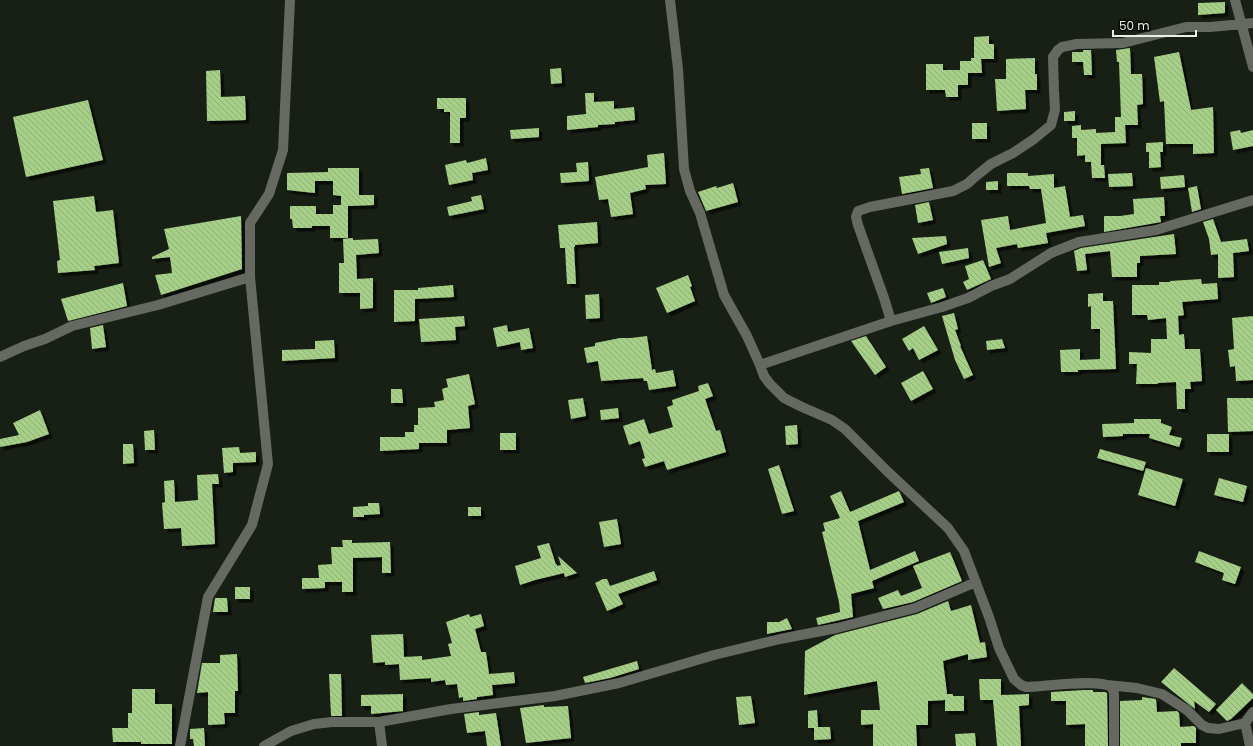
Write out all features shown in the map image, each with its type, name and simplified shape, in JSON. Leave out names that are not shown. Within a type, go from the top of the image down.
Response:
[{"type":"street","points":[[180,746],[208,597],[252,526],[268,464],[250,277],[250,223],[269,194],[283,150],[290,0]]},
{"type":"street","points":[[670,0],[677,55],[684,169],[690,191],[700,213],[724,295],[747,336],[764,376],[770,384],[784,398],[832,420],[845,429],[888,472],[948,528],[964,551],[999,648],[1014,679],[1021,685],[1032,687],[1075,684],[1137,688],[1162,694],[1187,710],[1202,726],[1208,728],[1219,729],[1245,723],[1253,712]]},
{"type":"street","points":[[1235,0],[1253,67]]},
{"type":"street","points":[[891,321],[856,221],[858,211],[870,207],[954,191],[963,187],[991,164],[1013,153],[1034,139],[1050,125],[1055,110],[1053,57],[1062,47],[1077,44],[1123,43],[1186,27],[1241,25],[1253,23]]},
{"type":"street","points":[[760,365],[891,321],[968,298],[991,286],[1010,279],[1051,253],[1079,242],[1156,230],[1253,200]]},
{"type":"street","points":[[0,357],[24,346],[45,339],[72,326],[158,305],[250,277]]},
{"type":"street","points":[[264,746],[291,731],[314,724],[332,722],[379,722],[451,708],[555,696],[619,682],[780,639],[837,628],[915,608],[976,582]]},
{"type":"street","points":[[1107,685],[1114,691],[1114,746]]},
{"type":"street","points":[[379,722],[382,746]]},
{"type":"street","points":[[1245,723],[1250,746]]},
{"type":"building","points":[[1225,2],[1225,13],[1198,15],[1198,3]]},
{"type":"building","points":[[989,36],[989,44],[994,44],[994,59],[981,59],[982,73],[968,73],[968,85],[958,85],[958,97],[946,97],[945,90],[926,90],[926,64],[943,64],[943,70],[960,70],[960,61],[971,61],[971,58],[974,58],[974,37]]},
{"type":"building","points":[[1130,48],[1131,74],[1142,74],[1143,104],[1137,105],[1138,125],[1125,125],[1126,143],[1101,144],[1101,165],[1104,165],[1105,178],[1092,178],[1091,162],[1085,162],[1085,155],[1077,156],[1077,138],[1072,138],[1072,126],[1081,125],[1081,130],[1096,129],[1096,133],[1115,132],[1115,117],[1121,117],[1119,62],[1117,62],[1116,50]]},
{"type":"building","points":[[1083,50],[1091,50],[1092,75],[1084,75],[1083,62],[1072,62],[1072,52],[1083,52]]},
{"type":"building","points":[[1179,52],[1191,110],[1213,107],[1214,153],[1193,154],[1193,144],[1166,144],[1164,101],[1160,102],[1154,57]]},
{"type":"building","points":[[1035,58],[1037,90],[1025,90],[1026,109],[997,111],[995,79],[1006,79],[1006,59]]},
{"type":"building","points":[[561,68],[562,83],[551,84],[550,69]]},
{"type":"building","points":[[220,70],[221,97],[245,96],[246,120],[207,121],[206,71]]},
{"type":"building","points":[[585,93],[594,93],[594,102],[614,101],[614,109],[634,107],[635,120],[615,122],[615,124],[598,125],[598,127],[567,130],[567,116],[586,114]]},
{"type":"building","points":[[437,98],[466,98],[466,118],[460,118],[460,143],[450,143],[450,112],[444,112],[444,109],[437,109]]},
{"type":"building","points":[[88,100],[103,160],[26,177],[13,117]]},
{"type":"building","points":[[1075,111],[1075,121],[1064,121],[1064,112]]},
{"type":"building","points":[[972,123],[987,123],[987,139],[972,139]]},
{"type":"building","points":[[539,128],[539,137],[511,139],[510,130]]},
{"type":"building","points":[[1240,130],[1241,133],[1253,130],[1253,146],[1233,150],[1230,132]]},
{"type":"building","points":[[1163,142],[1163,152],[1160,152],[1161,167],[1149,168],[1149,152],[1146,152],[1146,143]]},
{"type":"building","points":[[664,153],[666,184],[645,185],[646,189],[630,193],[633,214],[611,217],[608,199],[599,200],[595,177],[648,167],[647,155]]},
{"type":"building","points":[[486,158],[488,170],[472,173],[473,180],[449,185],[445,165],[466,160],[467,163]]},
{"type":"building","points":[[588,162],[589,181],[561,183],[560,173],[577,172],[576,163]]},
{"type":"building","points":[[328,168],[359,168],[359,195],[374,195],[374,205],[348,206],[348,238],[330,238],[330,226],[293,228],[292,219],[290,219],[290,206],[316,206],[316,214],[333,214],[333,205],[341,205],[341,196],[333,195],[333,181],[315,181],[315,193],[287,190],[287,173],[328,172]]},
{"type":"building","points":[[929,168],[933,188],[902,194],[899,177],[921,174],[920,169]]},
{"type":"building","points":[[1007,173],[1028,173],[1028,176],[1054,174],[1054,188],[1065,186],[1070,217],[1083,215],[1085,226],[1046,233],[1048,243],[1018,248],[1017,244],[996,248],[1001,263],[989,267],[981,220],[1008,216],[1010,230],[1046,223],[1041,189],[1030,189],[1029,186],[1007,186]]},
{"type":"building","points":[[1132,173],[1133,186],[1109,187],[1108,174]]},
{"type":"building","points":[[1184,175],[1185,187],[1161,189],[1160,177]]},
{"type":"building","points":[[998,181],[998,190],[986,190],[986,182]]},
{"type":"building","points":[[733,183],[738,202],[706,211],[698,192],[716,186],[717,188]]},
{"type":"building","points":[[1197,186],[1201,209],[1192,212],[1188,188]]},
{"type":"building","points":[[481,195],[484,209],[449,216],[447,207],[472,201],[471,197]]},
{"type":"building","points":[[94,196],[96,212],[113,210],[119,263],[94,266],[95,270],[58,273],[57,261],[60,260],[53,201]]},
{"type":"building","points":[[1164,197],[1165,216],[1160,216],[1161,222],[1104,232],[1104,216],[1134,214],[1133,199]]},
{"type":"building","points":[[929,202],[933,220],[918,223],[915,205]]},
{"type":"building","points":[[241,216],[242,269],[161,295],[155,275],[172,273],[170,257],[152,259],[152,257],[169,249],[164,229]]},
{"type":"building","points":[[1213,219],[1221,242],[1247,239],[1249,251],[1233,253],[1234,277],[1218,278],[1218,254],[1211,255],[1209,239],[1203,222]]},
{"type":"building","points":[[597,222],[598,243],[575,245],[576,284],[567,284],[565,248],[560,248],[558,225]]},
{"type":"building","points":[[1174,234],[1176,254],[1140,256],[1140,263],[1137,263],[1137,277],[1112,277],[1110,251],[1085,254],[1087,270],[1077,271],[1074,251],[1081,248]]},
{"type":"building","points":[[946,236],[947,244],[918,254],[912,238]]},
{"type":"building","points":[[353,238],[353,240],[378,239],[379,253],[356,255],[357,279],[373,278],[373,308],[360,309],[360,293],[339,293],[339,263],[344,263],[343,239]]},
{"type":"building","points":[[968,248],[969,258],[942,264],[939,252]]},
{"type":"building","points":[[983,260],[991,279],[967,290],[963,282],[969,279],[965,266]]},
{"type":"building","points":[[688,275],[695,301],[667,313],[656,288]]},
{"type":"building","points":[[1201,279],[1202,284],[1217,283],[1218,299],[1182,302],[1184,315],[1178,316],[1179,335],[1184,334],[1185,349],[1200,349],[1202,381],[1190,382],[1191,389],[1185,389],[1185,409],[1177,409],[1176,382],[1136,384],[1137,364],[1129,364],[1129,352],[1151,353],[1151,339],[1167,339],[1166,318],[1148,320],[1147,315],[1132,315],[1132,285],[1159,285],[1159,282]]},
{"type":"building","points":[[123,283],[127,306],[68,321],[61,299]]},
{"type":"building","points":[[453,285],[454,297],[415,299],[415,321],[394,322],[394,290],[418,290],[418,288]]},
{"type":"building","points":[[943,288],[946,297],[931,303],[927,293]]},
{"type":"building","points":[[1103,293],[1103,301],[1113,301],[1116,369],[1061,372],[1060,350],[1080,349],[1080,360],[1100,359],[1100,329],[1091,329],[1091,306],[1088,307],[1088,294]]},
{"type":"building","points":[[599,294],[600,318],[586,319],[585,295]]},
{"type":"building","points":[[954,313],[958,329],[955,330],[960,346],[973,375],[964,379],[955,360],[942,316]]},
{"type":"building","points":[[464,316],[465,326],[455,327],[456,340],[421,342],[419,319]]},
{"type":"building","points":[[1253,316],[1253,380],[1236,381],[1235,366],[1230,367],[1228,350],[1234,349],[1232,318]]},
{"type":"building","points":[[103,325],[106,347],[92,349],[90,328]]},
{"type":"building","points":[[507,325],[508,332],[529,328],[533,348],[521,350],[520,342],[497,347],[493,328]]},
{"type":"building","points":[[924,326],[938,350],[919,360],[913,348],[909,351],[902,339]]},
{"type":"building","points":[[647,336],[652,370],[655,369],[656,373],[673,370],[676,386],[649,390],[647,381],[644,381],[643,378],[601,381],[598,361],[587,363],[584,348],[595,346],[595,343],[620,338]]},
{"type":"building","points":[[866,336],[886,367],[875,375],[851,341]]},
{"type":"building","points":[[1002,339],[1005,348],[987,350],[986,341]]},
{"type":"building","points":[[334,340],[335,358],[282,361],[282,350],[315,349],[315,341]]},
{"type":"building","points":[[923,371],[933,389],[911,401],[901,383]]},
{"type":"building","points":[[469,374],[475,404],[468,406],[470,428],[447,430],[447,443],[419,443],[419,449],[380,451],[380,437],[405,437],[405,432],[414,432],[414,425],[418,425],[418,408],[435,407],[434,402],[444,400],[442,389],[448,387],[446,379]]},
{"type":"building","points":[[708,383],[713,396],[705,399],[716,431],[720,430],[726,452],[667,470],[664,461],[645,467],[642,459],[645,458],[640,441],[629,445],[623,426],[644,419],[649,434],[673,427],[667,407],[673,405],[672,400],[699,391],[698,386]]},
{"type":"building","points":[[391,389],[402,389],[403,403],[391,403]]},
{"type":"building","points":[[583,398],[586,416],[571,419],[568,400]]},
{"type":"building","points":[[1227,398],[1253,398],[1253,431],[1228,432]]},
{"type":"building","points":[[618,408],[619,418],[601,420],[600,410]]},
{"type":"building","points":[[40,410],[49,434],[27,442],[0,447],[0,439],[19,435],[13,423]]},
{"type":"building","points":[[1134,419],[1161,419],[1161,423],[1172,427],[1169,435],[1182,438],[1179,447],[1149,438],[1150,434],[1123,434],[1123,436],[1103,437],[1102,424],[1134,423]]},
{"type":"building","points":[[797,425],[798,444],[786,445],[785,426]]},
{"type":"building","points":[[154,430],[155,450],[145,450],[144,431]]},
{"type":"building","points":[[500,433],[516,433],[516,450],[500,450]]},
{"type":"building","points":[[1207,434],[1229,434],[1229,452],[1207,452]]},
{"type":"building","points":[[123,444],[133,444],[134,463],[123,464]]},
{"type":"building","points":[[239,447],[240,453],[256,452],[256,462],[233,463],[233,472],[224,473],[222,448]]},
{"type":"building","points":[[1100,449],[1146,462],[1143,471],[1097,458]]},
{"type":"building","points":[[779,465],[794,511],[782,514],[768,469]]},
{"type":"building","points":[[1146,468],[1183,479],[1175,506],[1138,495]]},
{"type":"building","points":[[218,474],[219,484],[212,484],[215,544],[182,546],[181,528],[164,529],[162,503],[165,502],[164,481],[174,480],[175,502],[198,500],[197,475]]},
{"type":"building","points":[[1219,478],[1247,486],[1243,502],[1214,495]]},
{"type":"building","points":[[841,491],[850,512],[899,491],[904,502],[858,521],[870,570],[915,551],[919,561],[872,581],[874,588],[851,594],[853,617],[818,625],[816,618],[840,612],[839,602],[822,532],[825,531],[823,523],[840,518],[830,496]]},
{"type":"building","points":[[368,503],[379,503],[380,514],[364,515],[364,517],[353,517],[353,507],[368,506]]},
{"type":"building","points":[[468,507],[481,507],[481,516],[468,516]]},
{"type":"building","points":[[617,519],[621,544],[604,547],[599,522]]},
{"type":"building","points":[[342,540],[352,540],[352,543],[390,542],[391,573],[382,573],[382,557],[353,558],[353,592],[342,592],[342,582],[325,582],[325,588],[302,589],[302,578],[319,578],[318,565],[332,564],[331,547],[343,547]]},
{"type":"building","points":[[549,543],[556,565],[561,565],[558,556],[577,573],[565,577],[564,573],[520,585],[515,566],[541,558],[537,546]]},
{"type":"building","points":[[1199,551],[1241,567],[1235,584],[1222,580],[1224,573],[1195,562]]},
{"type":"building","points":[[950,552],[962,581],[913,602],[883,609],[878,598],[898,590],[901,596],[922,588],[913,566]]},
{"type":"building","points":[[654,571],[657,580],[618,594],[623,604],[607,611],[595,583],[603,579],[607,579],[610,586]]},
{"type":"building","points":[[235,587],[250,587],[250,599],[235,599]]},
{"type":"building","points":[[215,598],[227,598],[228,612],[213,612]]},
{"type":"building","points":[[948,601],[951,611],[971,605],[980,643],[985,642],[987,657],[968,660],[968,654],[943,661],[947,694],[953,694],[953,696],[964,696],[964,711],[945,711],[945,700],[928,701],[928,725],[916,725],[917,746],[873,746],[873,724],[861,725],[861,710],[880,710],[877,681],[804,695],[805,651],[835,635],[917,614]]},
{"type":"building","points":[[469,614],[470,617],[481,614],[484,626],[475,629],[481,652],[486,652],[489,674],[514,672],[515,683],[492,685],[493,695],[463,701],[463,697],[459,698],[457,684],[446,685],[445,680],[431,682],[431,678],[400,680],[399,664],[385,665],[385,662],[373,663],[371,635],[403,634],[404,657],[422,656],[422,660],[451,656],[448,644],[452,643],[446,622]]},
{"type":"building","points":[[787,618],[792,629],[767,634],[767,622],[779,622]]},
{"type":"building","points":[[237,654],[238,691],[235,691],[235,713],[224,713],[225,724],[208,725],[208,692],[197,693],[202,663],[220,663],[220,655]]},
{"type":"building","points":[[637,661],[639,669],[610,678],[585,683],[583,677]]},
{"type":"building","points":[[1174,668],[1216,704],[1209,712],[1194,701],[1195,709],[1161,682]]},
{"type":"building","points":[[329,674],[341,674],[342,716],[331,716]]},
{"type":"building","points":[[979,679],[1001,679],[1001,695],[1029,694],[1029,705],[1019,706],[1021,746],[997,746],[993,700],[980,700]]},
{"type":"building","points":[[1242,683],[1253,694],[1253,698],[1227,721],[1216,710]]},
{"type":"building","points":[[132,689],[155,689],[155,704],[172,704],[172,744],[113,742],[112,728],[128,728],[128,713],[132,713]]},
{"type":"building","points":[[1084,690],[1107,693],[1108,746],[1085,746],[1085,724],[1066,725],[1066,701],[1051,701],[1051,692]]},
{"type":"building","points":[[403,694],[403,711],[371,714],[371,706],[361,706],[361,695]]},
{"type":"building","points":[[751,696],[755,723],[739,725],[736,697]]},
{"type":"building","points":[[1142,697],[1156,699],[1157,712],[1177,711],[1179,713],[1180,727],[1194,726],[1196,728],[1196,743],[1181,743],[1181,746],[1120,746],[1120,701],[1142,700]]},
{"type":"building","points":[[544,705],[544,707],[568,706],[571,738],[526,743],[520,708]]},
{"type":"building","points":[[817,710],[818,727],[830,727],[831,739],[814,740],[814,728],[808,728],[808,711]]},
{"type":"building","points":[[479,712],[479,715],[496,713],[501,746],[487,746],[485,731],[467,733],[464,714]]},
{"type":"building","points":[[204,728],[205,746],[194,746],[193,739],[190,739],[190,729]]},
{"type":"building","points":[[975,733],[976,746],[956,746],[955,734]]}]
